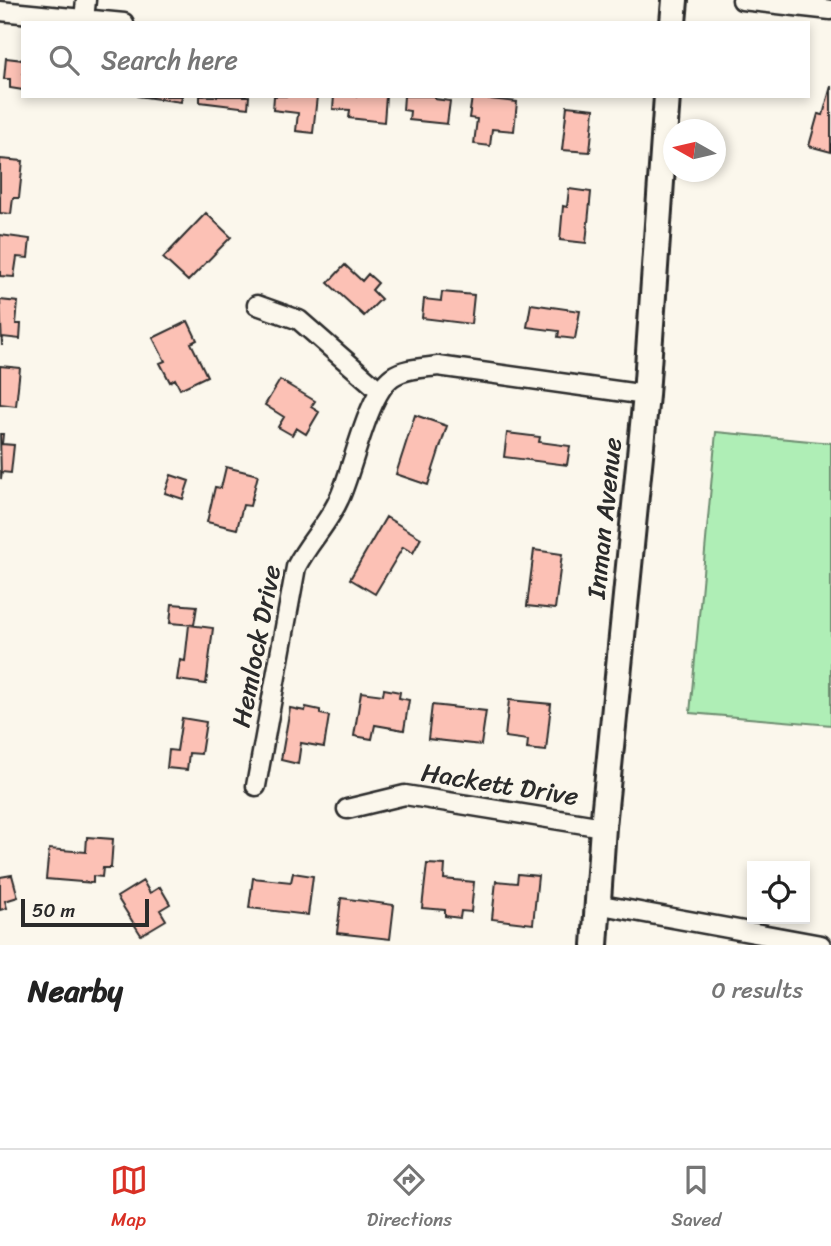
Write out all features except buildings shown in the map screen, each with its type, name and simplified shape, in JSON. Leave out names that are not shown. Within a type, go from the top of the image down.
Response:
[{"type":"main road","points":[[673,21],[675,0]]},
{"type":"main road","name":"Inman Avenue","points":[[594,945],[603,827],[646,395],[667,98]]},
{"type":"street","points":[[84,19],[86,0]]},
{"type":"street","points":[[742,0],[831,10]]},
{"type":"street","points":[[0,11],[104,21]]},
{"type":"street","points":[[257,305],[299,320],[379,390],[393,376],[438,366],[646,395]]},
{"type":"street","name":"Hemlock Drive","points":[[256,786],[296,567],[303,552],[340,499],[379,390]]},
{"type":"street","name":"Hackett Drive","points":[[347,809],[405,795],[603,827]]},
{"type":"street","points":[[596,904],[821,945]]},
{"type":"green space","points":[[716,432],[831,443],[831,725],[690,713]]}]
